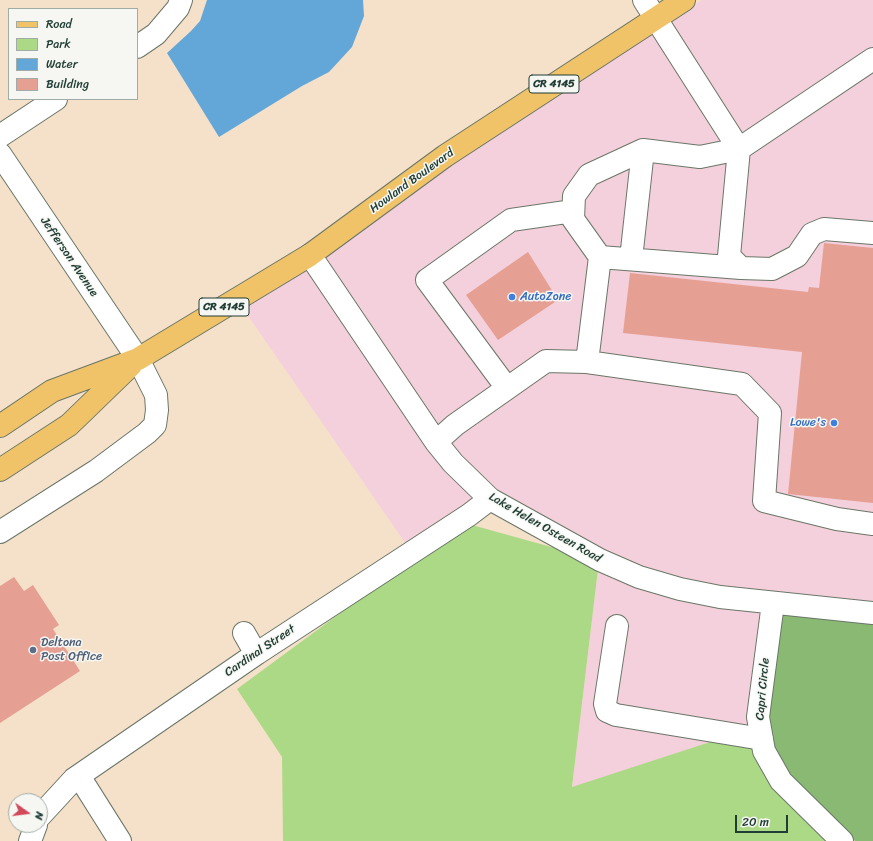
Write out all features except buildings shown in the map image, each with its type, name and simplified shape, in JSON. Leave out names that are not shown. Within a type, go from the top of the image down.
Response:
[{"type":"main road","name":"Howland Boulevard","points":[[0,426],[52,391],[138,359],[310,255],[650,9],[684,0]]},
{"type":"main road","name":"Howland Boulevard","points":[[0,470],[69,425],[138,359]]},
{"type":"street","points":[[138,46],[156,34],[178,8],[181,0]]},
{"type":"street","points":[[650,9],[739,149],[729,256],[740,268]]},
{"type":"street","points":[[587,362],[600,257],[573,219],[573,211],[574,196],[589,176],[643,150],[700,157],[739,149],[873,59]]},
{"type":"street","points":[[0,136],[54,100]]},
{"type":"street","points":[[632,260],[643,150]]},
{"type":"street","name":"Jefferson Avenue","points":[[0,154],[138,359],[156,395],[157,410],[155,425],[147,433],[96,471],[0,532]]},
{"type":"street","points":[[507,388],[427,280],[511,220],[573,211]]},
{"type":"street","points":[[600,257],[740,268],[772,269],[797,256],[812,234],[824,229],[873,233]]},
{"type":"street","name":"Lake Helen Osteen Road","points":[[310,255],[436,442],[453,464],[490,499],[600,560],[639,577],[680,589],[720,598],[873,613]]},
{"type":"street","points":[[436,442],[455,425],[546,360],[587,362],[742,384],[770,413],[764,501],[837,519],[873,524]]},
{"type":"street","name":"Cardinal Street","points":[[48,807],[74,779],[256,654],[469,515],[490,499]]},
{"type":"street","name":"Capri Circle","points":[[773,603],[758,717],[764,751],[781,781],[842,841]]},
{"type":"street","points":[[617,626],[605,704],[607,711],[616,715],[762,739]]},
{"type":"street","points":[[244,633],[256,654]]},
{"type":"street","points":[[79,776],[120,841]]},
{"type":"shaded area","points":[[702,0],[873,0],[873,604],[721,588],[643,569],[605,552],[497,492],[461,458],[442,435],[323,258],[452,163]]},
{"type":"shaded area","points":[[307,268],[475,497],[462,508],[406,544],[242,307]]},
{"type":"shaded area","points":[[598,569],[762,611],[750,729],[572,788]]},
{"type":"green space","points":[[472,525],[562,550],[598,569],[572,787],[750,729],[829,841],[283,841],[282,757],[237,689],[377,586]]},
{"type":"green space","points":[[782,613],[873,622],[873,841],[855,841],[790,776],[774,749],[768,717]]},
{"type":"water","points":[[207,0],[363,0],[364,16],[352,47],[329,72],[302,86],[219,137],[167,53],[200,21]]},
{"type":"place","name":"AutoZone","points":[[512,297]]},
{"type":"place","name":"Lowe's","points":[[834,423]]},
{"type":"place","name":"Deltona Post Office","points":[[33,650]]}]
